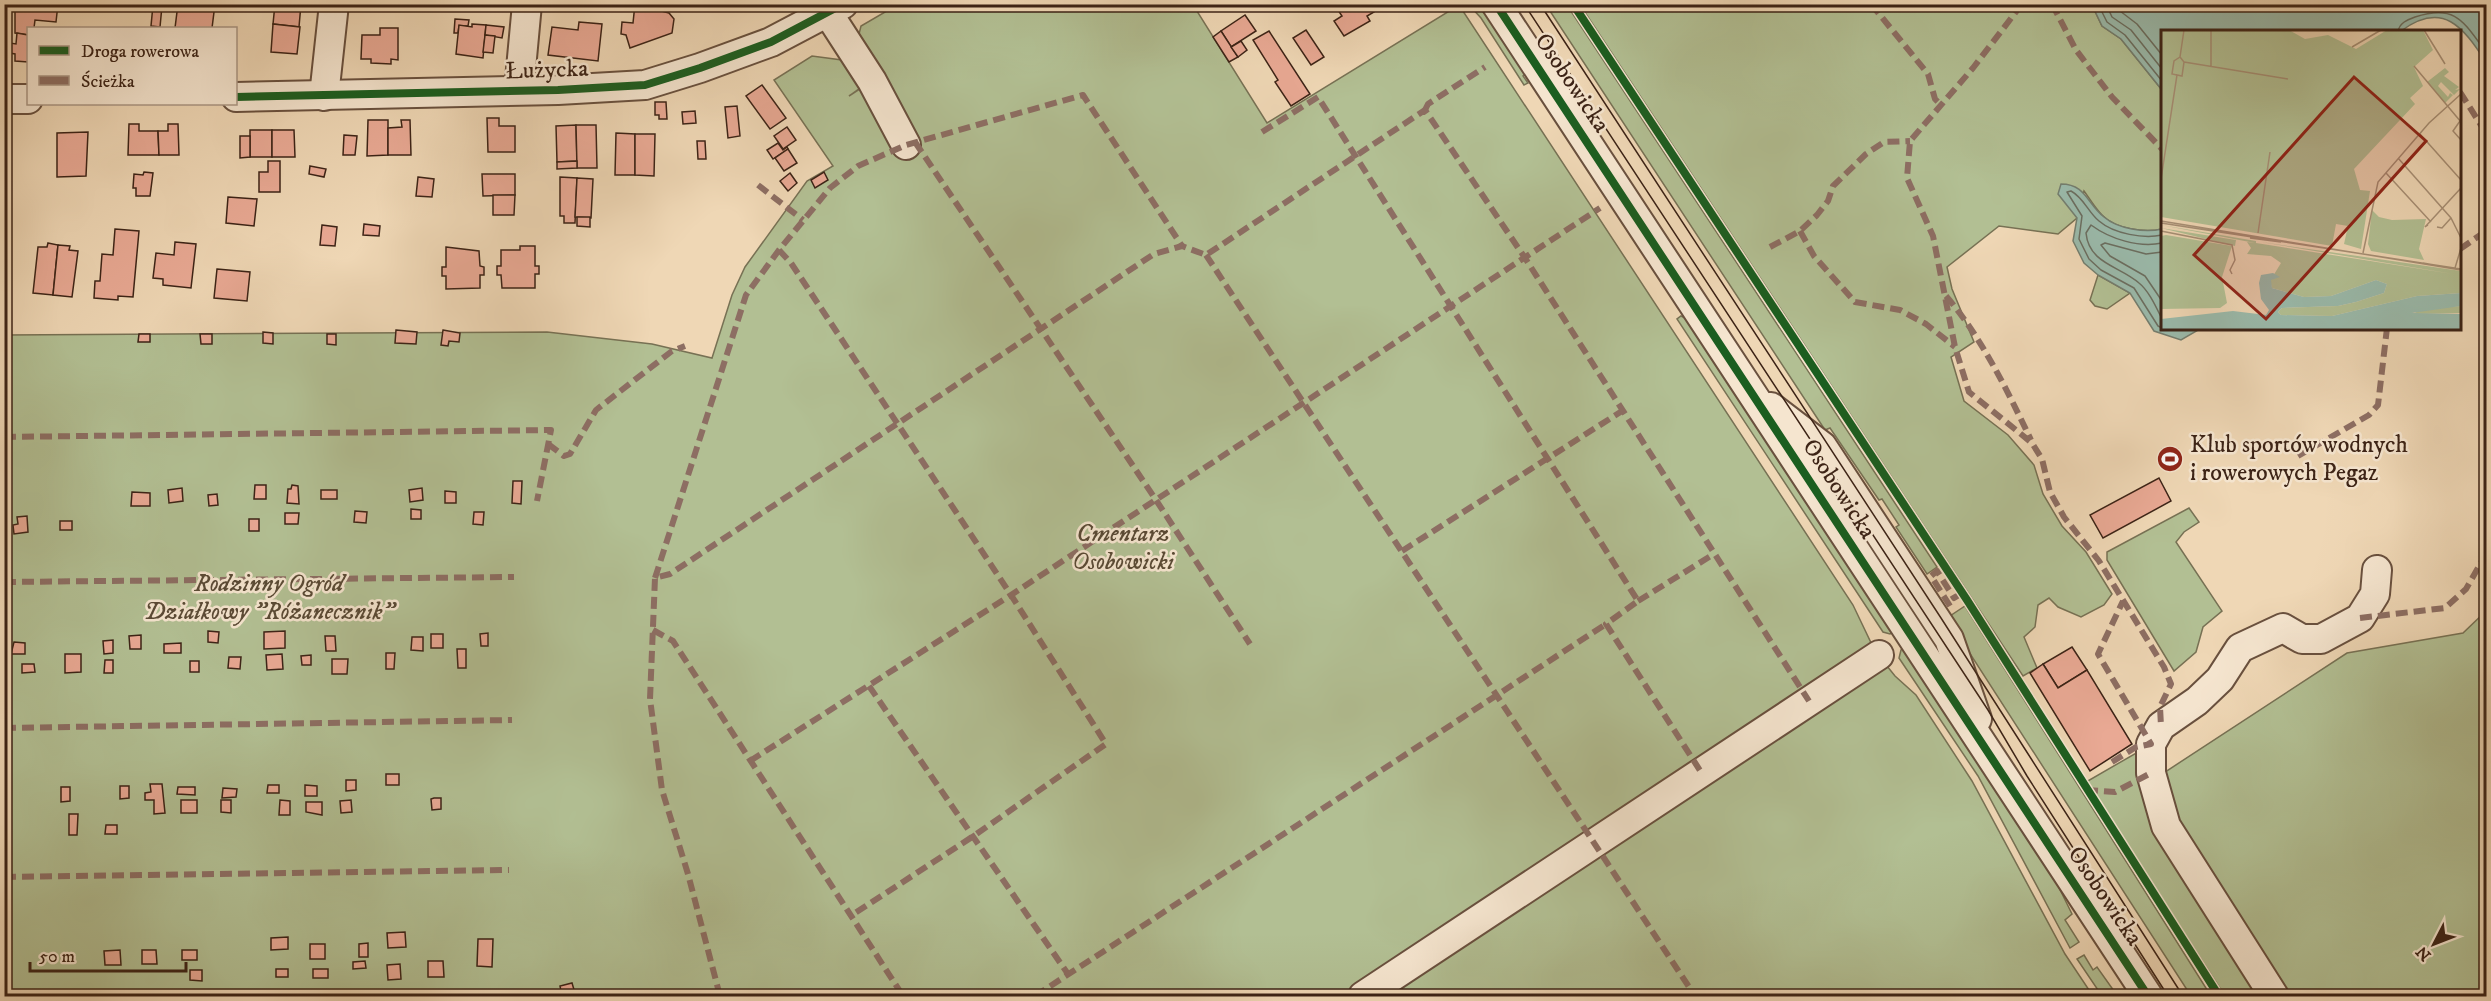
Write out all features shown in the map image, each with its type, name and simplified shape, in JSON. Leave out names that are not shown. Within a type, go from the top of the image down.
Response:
[{"type":"street","points":[[324,96],[334,4]]},
{"type":"street","points":[[519,90],[527,4]]},
{"type":"street","name":"Osobowicka","points":[[1496,4],[1753,393],[1988,756],[2148,996]]},
{"type":"street","points":[[835,9],[906,144]]},
{"type":"street","name":"Łużycka","points":[[237,97],[645,85],[771,42],[835,9]]},
{"type":"street","points":[[4,99],[27,99]]},
{"type":"street","points":[[2274,996],[2166,826],[2151,773],[2151,744],[2162,726],[2197,701],[2220,679],[2240,648],[2283,628],[2302,639],[2321,639],[2360,618],[2370,607],[2375,594],[2377,570]]},
{"type":"street","points":[[1363,996],[1879,655]]},
{"type":"green space","name":"Cmentarz Osobowicki","points":[[897,5],[1199,5],[1195,8],[1267,123],[1459,5],[1853,605],[1875,651],[1895,676],[1916,695],[1972,781],[2065,954],[2093,996],[5,996],[4,335],[547,332],[652,344],[712,358],[732,295],[745,267],[807,181],[833,166],[774,80],[812,56],[842,60],[860,88],[849,96],[884,73],[859,34],[861,26]]},
{"type":"green space","points":[[1469,5],[1480,5],[1529,71],[1523,76],[1528,83],[1524,85],[1481,18]]},
{"type":"green space","points":[[1546,5],[1567,5],[1937,567],[1927,574],[1896,527],[1899,525],[1882,499],[1879,500],[1830,428],[1825,430]]},
{"type":"green space","points":[[1580,5],[2092,5],[2102,26],[2121,39],[2161,89],[2161,229],[2139,230],[2114,224],[2099,212],[2084,191],[2077,218],[2058,234],[1999,226],[1947,267],[1952,289],[1974,342],[1951,357],[1964,401],[2008,435],[2034,465],[2043,494],[2062,526],[2086,552],[2112,594],[2104,605],[2081,617],[2058,607],[2049,598],[2038,605],[2035,627],[2024,637],[2037,668],[2023,676]]},
{"type":"green space","points":[[2098,275],[2130,293],[2107,309],[2095,306],[2090,300]]},
{"type":"green space","points":[[1681,316],[1695,323],[1896,631],[1890,634],[1883,632],[1677,319]]},
{"type":"green space","points":[[2189,508],[2199,522],[2184,532],[2176,542],[2222,611],[2203,627],[2196,652],[2174,671],[2107,560],[2107,552]]},
{"type":"green space","points":[[1965,606],[2211,996],[2191,996],[1947,618]]},
{"type":"green space","points":[[2486,611],[2486,996],[2290,996],[2173,822],[2159,776],[2347,653],[2463,633]]},
{"type":"green space","points":[[1906,646],[2042,853],[2072,914],[2065,920],[2079,942],[2070,948],[1978,776],[1899,658],[1901,650]]},
{"type":"green space","points":[[2138,752],[2262,996],[2225,996],[2086,782]]},
{"type":"green space","points":[[2084,955],[2093,970],[2097,967],[2114,991],[2133,996],[2102,996],[2077,959]]},
{"type":"water","points":[[2092,5],[2486,5],[2486,62],[2460,29],[2440,18],[2429,18],[2416,22],[2403,30],[2161,30],[2161,89],[2121,39],[2102,26]]},
{"type":"water","points":[[2061,184],[2076,187],[2098,212],[2110,221],[2140,230],[2161,229],[2161,330],[2198,330],[2181,340],[2154,331],[2130,293],[2098,275],[2084,263],[2073,241],[2077,218],[2058,194]]},
{"type":"building","points":[[15,4],[58,4],[56,22],[35,20],[34,27],[27,27],[27,35],[15,33]]},
{"type":"building","points":[[178,4],[215,4],[212,27],[175,27]]},
{"type":"building","points":[[275,4],[301,4],[299,27],[273,24]]},
{"type":"building","points":[[635,4],[661,4],[661,11],[669,13],[674,19],[672,33],[630,48],[626,35],[621,34],[622,22],[633,23]]},
{"type":"building","points":[[1334,4],[1369,4],[1374,12],[1367,16],[1370,21],[1344,36],[1334,21],[1342,16]]},
{"type":"building","points":[[153,5],[162,6],[160,27],[151,26]]},
{"type":"building","points":[[1245,15],[1256,31],[1231,47],[1221,31]]},
{"type":"building","points":[[455,19],[469,20],[468,26],[459,26],[458,33],[454,33]]},
{"type":"building","points":[[579,22],[602,24],[598,61],[548,55],[552,27],[578,30]]},
{"type":"building","points":[[273,24],[300,27],[297,54],[271,52]]},
{"type":"building","points":[[472,24],[486,25],[483,58],[456,54],[459,25],[472,27]]},
{"type":"building","points":[[486,25],[504,27],[502,38],[485,35]]},
{"type":"building","points":[[380,28],[398,28],[398,60],[391,59],[391,64],[371,63],[371,59],[361,59],[362,35],[380,35]]},
{"type":"building","points":[[1306,30],[1324,57],[1311,65],[1293,38]]},
{"type":"building","points":[[1221,31],[1238,57],[1229,62],[1213,37]]},
{"type":"building","points":[[1269,31],[1310,94],[1291,106],[1275,82],[1278,80],[1253,40]]},
{"type":"building","points":[[17,33],[27,35],[27,62],[15,61],[15,54],[9,53],[10,43],[16,44]]},
{"type":"building","points":[[485,35],[495,36],[493,53],[483,52]]},
{"type":"building","points":[[1241,41],[1247,50],[1238,57],[1231,47]]},
{"type":"building","points":[[762,85],[786,118],[770,129],[746,96]]},
{"type":"building","points":[[655,102],[666,102],[667,119],[659,119],[659,115],[655,115]]},
{"type":"building","points":[[737,106],[740,136],[728,138],[725,107]]},
{"type":"building","points":[[695,111],[696,123],[683,124],[682,112]]},
{"type":"building","points":[[487,118],[499,118],[499,126],[515,126],[515,152],[488,152]]},
{"type":"building","points":[[368,120],[388,120],[388,155],[367,156]]},
{"type":"building","points":[[401,120],[410,120],[411,155],[388,155],[388,128],[402,127]]},
{"type":"building","points":[[129,124],[139,124],[139,131],[158,131],[159,155],[128,155]]},
{"type":"building","points":[[168,124],[178,124],[179,155],[159,155],[158,131],[168,131]]},
{"type":"building","points":[[576,125],[577,161],[557,162],[556,126]]},
{"type":"building","points":[[576,125],[596,125],[597,168],[577,168]]},
{"type":"building","points":[[787,127],[796,140],[783,149],[774,136]]},
{"type":"building","points":[[250,130],[272,130],[272,157],[250,157]]},
{"type":"building","points":[[272,130],[294,130],[295,157],[272,157]]},
{"type":"building","points":[[88,132],[86,176],[57,177],[57,133]]},
{"type":"building","points":[[616,133],[635,134],[635,175],[615,175]]},
{"type":"building","points":[[635,134],[655,134],[654,176],[635,175]]},
{"type":"building","points":[[344,135],[357,136],[355,155],[343,155]]},
{"type":"building","points":[[240,136],[250,136],[250,157],[240,158]]},
{"type":"building","points":[[697,141],[705,141],[706,159],[698,159]]},
{"type":"building","points":[[778,143],[783,150],[787,147],[788,149],[773,159],[767,150]]},
{"type":"building","points":[[788,149],[797,163],[784,171],[775,158]]},
{"type":"building","points":[[268,161],[280,161],[280,192],[259,192],[259,172],[268,172]]},
{"type":"building","points":[[577,161],[577,168],[557,169],[557,162]]},
{"type":"building","points":[[310,166],[326,169],[324,177],[309,174]]},
{"type":"building","points":[[144,172],[153,173],[150,196],[136,196],[136,188],[133,188],[134,174],[143,175]]},
{"type":"building","points":[[824,172],[828,180],[815,188],[811,180]]},
{"type":"building","points":[[790,173],[797,183],[788,191],[780,181]]},
{"type":"building","points":[[482,174],[515,174],[515,195],[483,196]]},
{"type":"building","points":[[418,177],[434,179],[432,197],[416,196]]},
{"type":"building","points":[[560,177],[577,178],[575,223],[564,223],[564,216],[560,216]]},
{"type":"building","points":[[577,178],[593,179],[591,218],[575,217]]},
{"type":"building","points":[[493,195],[515,195],[514,215],[493,215]]},
{"type":"building","points":[[228,197],[257,199],[254,226],[226,223]]},
{"type":"building","points":[[577,217],[590,217],[590,227],[577,226]]},
{"type":"building","points":[[364,224],[380,226],[379,236],[363,235]]},
{"type":"building","points":[[322,225],[337,227],[335,246],[320,245]]},
{"type":"building","points":[[115,229],[139,231],[133,297],[118,296],[118,300],[94,298],[95,281],[100,281],[102,254],[113,255]]},
{"type":"building","points":[[175,242],[196,244],[191,288],[163,285],[163,279],[153,278],[156,253],[174,255]]},
{"type":"building","points":[[48,243],[58,245],[53,295],[33,293],[38,247],[47,247]]},
{"type":"building","points":[[58,245],[70,246],[69,250],[78,251],[72,297],[53,295]]},
{"type":"building","points":[[520,246],[535,246],[535,266],[539,266],[539,274],[535,274],[535,288],[502,288],[501,275],[497,275],[497,266],[501,266],[501,250],[520,250]]},
{"type":"building","points":[[446,247],[479,251],[480,266],[484,267],[484,275],[480,275],[480,288],[446,289],[446,276],[442,276],[442,267],[446,267]]},
{"type":"building","points":[[217,269],[250,272],[247,301],[214,298]]},
{"type":"building","points":[[396,330],[417,332],[416,344],[395,343]]},
{"type":"building","points":[[443,330],[460,333],[459,342],[449,341],[448,346],[441,345]]},
{"type":"building","points":[[263,332],[273,333],[273,344],[263,343]]},
{"type":"building","points":[[139,334],[150,334],[150,342],[138,342]]},
{"type":"building","points":[[200,334],[212,334],[212,344],[201,344]]},
{"type":"building","points":[[327,334],[336,334],[336,345],[327,344]]},
{"type":"building","points":[[2159,478],[2171,501],[2103,538],[2090,515]]},
{"type":"building","points":[[513,481],[522,481],[521,504],[512,503]]},
{"type":"building","points":[[255,485],[266,485],[266,499],[254,499]]},
{"type":"building","points":[[292,485],[298,486],[299,504],[287,503],[288,489],[291,489]]},
{"type":"building","points":[[182,488],[183,501],[169,503],[168,490]]},
{"type":"building","points":[[422,488],[423,500],[410,502],[409,490]]},
{"type":"building","points":[[321,490],[337,490],[337,499],[321,499]]},
{"type":"building","points":[[445,491],[456,492],[456,503],[445,503]]},
{"type":"building","points":[[132,492],[150,493],[150,506],[131,506]]},
{"type":"building","points":[[217,494],[218,505],[209,506],[208,495]]},
{"type":"building","points":[[411,509],[421,510],[421,519],[411,519]]},
{"type":"building","points":[[355,511],[367,512],[366,523],[354,522]]},
{"type":"building","points":[[474,512],[484,512],[483,525],[473,524]]},
{"type":"building","points":[[285,513],[299,513],[298,524],[285,524]]},
{"type":"building","points":[[27,516],[28,532],[14,534],[13,525],[18,524],[17,517]]},
{"type":"building","points":[[249,519],[259,519],[259,531],[249,531]]},
{"type":"building","points":[[60,521],[72,521],[72,530],[60,530]]},
{"type":"building","points":[[208,631],[219,632],[218,643],[208,642]]},
{"type":"building","points":[[285,631],[285,648],[264,649],[264,632]]},
{"type":"building","points":[[488,633],[488,646],[481,646],[480,634]]},
{"type":"building","points":[[431,634],[443,634],[443,648],[431,648]]},
{"type":"building","points":[[141,635],[141,649],[130,649],[129,636]]},
{"type":"building","points":[[325,636],[335,636],[336,651],[326,651]]},
{"type":"building","points":[[412,637],[423,637],[423,651],[411,650]]},
{"type":"building","points":[[113,640],[113,653],[104,654],[103,641]]},
{"type":"building","points":[[14,642],[25,643],[25,654],[11,654]]},
{"type":"building","points":[[181,643],[181,653],[164,653],[164,644]]},
{"type":"building","points":[[2072,647],[2087,670],[2058,688],[2043,664]]},
{"type":"building","points":[[457,649],[466,649],[466,668],[458,668]]},
{"type":"building","points":[[386,653],[395,653],[394,669],[386,669]]},
{"type":"building","points":[[65,654],[81,654],[81,672],[65,673]]},
{"type":"building","points":[[282,654],[283,669],[267,670],[266,655]]},
{"type":"building","points":[[311,655],[311,665],[302,665],[301,656]]},
{"type":"building","points":[[229,657],[241,657],[240,669],[228,668]]},
{"type":"building","points":[[332,659],[348,659],[347,674],[332,674]]},
{"type":"building","points":[[105,660],[113,660],[113,673],[104,673]]},
{"type":"building","points":[[190,661],[199,661],[199,672],[190,672]]},
{"type":"building","points":[[22,664],[34,664],[35,672],[22,673]]},
{"type":"building","points":[[2043,664],[2058,688],[2087,670],[2132,744],[2090,771],[2030,673]]},
{"type":"building","points":[[386,774],[399,774],[399,785],[386,785]]},
{"type":"building","points":[[346,780],[356,780],[356,790],[346,791]]},
{"type":"building","points":[[150,784],[162,784],[165,813],[154,814],[154,800],[145,800],[145,793],[151,792]]},
{"type":"building","points":[[268,785],[279,785],[279,793],[267,793]]},
{"type":"building","points":[[305,785],[317,786],[317,796],[305,796]]},
{"type":"building","points":[[120,786],[129,786],[129,798],[120,799]]},
{"type":"building","points":[[61,787],[70,787],[70,801],[61,802]]},
{"type":"building","points":[[178,787],[195,787],[195,795],[177,794]]},
{"type":"building","points":[[223,788],[237,789],[236,797],[222,798]]},
{"type":"building","points":[[441,798],[441,809],[432,810],[431,799]]},
{"type":"building","points":[[181,800],[197,800],[197,813],[181,813]]},
{"type":"building","points":[[221,800],[231,800],[231,813],[221,812]]},
{"type":"building","points":[[280,800],[290,801],[290,815],[279,815]]},
{"type":"building","points":[[351,800],[352,812],[341,813],[340,801]]},
{"type":"building","points":[[306,802],[322,802],[322,815],[306,812]]},
{"type":"building","points":[[69,814],[78,814],[77,835],[69,835]]},
{"type":"building","points":[[106,825],[117,825],[117,834],[105,834]]},
{"type":"building","points":[[405,932],[406,947],[388,948],[387,933]]},
{"type":"building","points":[[288,937],[288,949],[271,950],[271,938]]},
{"type":"building","points":[[478,939],[493,939],[492,967],[477,966]]},
{"type":"building","points":[[368,943],[368,957],[359,957],[359,944]]},
{"type":"building","points":[[310,944],[325,944],[325,959],[310,959]]},
{"type":"building","points":[[120,950],[121,965],[105,965],[104,951]]},
{"type":"building","points":[[142,950],[156,950],[157,964],[142,964]]},
{"type":"building","points":[[182,950],[197,950],[197,960],[182,960]]},
{"type":"building","points":[[365,961],[366,968],[353,969],[353,962]]},
{"type":"building","points":[[428,961],[443,961],[444,977],[428,977]]},
{"type":"building","points":[[400,964],[401,979],[388,980],[387,965]]},
{"type":"building","points":[[276,969],[288,969],[288,977],[276,977]]},
{"type":"building","points":[[313,969],[328,969],[328,978],[313,978]]},
{"type":"building","points":[[190,970],[202,970],[202,981],[190,980]]},
{"type":"building","points":[[572,983],[575,993],[562,996],[560,986]]},
{"type":"tram line","points":[[1524,4],[1988,710],[2027,776],[2168,996]]},
{"type":"tram line","points":[[1540,4],[1941,618],[2183,996]]},
{"type":"marked path","points":[[1871,4],[1928,74],[1935,99],[1941,105]]},
{"type":"marked path","points":[[2022,4],[1973,68],[1910,141],[1907,178],[1933,236],[1955,347],[1969,392],[2032,443],[2042,459],[2050,492],[2064,517],[2099,561],[2164,667],[2171,684],[2160,707],[2161,726]]},
{"type":"marked path","points":[[2052,4],[2076,50],[2112,97],[2161,148]]},
{"type":"marked path","points":[[1425,110],[1428,104],[1485,67]]},
{"type":"marked path","points":[[2461,94],[2486,133]]},
{"type":"marked path","points":[[655,578],[746,295],[779,250],[830,188],[858,166],[906,145],[1083,95],[1182,246]]},
{"type":"marked path","points":[[1262,132],[1318,97],[1638,601],[1606,624],[1701,772]]},
{"type":"marked path","points":[[720,996],[688,874],[662,790],[650,699],[655,578],[670,574],[1154,254],[1182,246],[1206,255],[1425,110],[1525,258],[1809,701]]},
{"type":"marked path","points":[[1770,247],[1800,231],[1817,215],[1828,201],[1833,186],[1866,154],[1884,142],[1910,141]]},
{"type":"marked path","points":[[915,142],[1250,644]]},
{"type":"marked path","points":[[758,185],[803,220]]},
{"type":"marked path","points":[[750,761],[1011,595],[1600,208]]},
{"type":"marked path","points":[[1800,231],[1814,256],[1855,302],[1900,310],[1926,324],[1955,347]]},
{"type":"marked path","points":[[2461,248],[2486,231]]},
{"type":"marked path","points":[[779,250],[791,263],[1011,595],[1106,744],[972,837],[849,917]]},
{"type":"marked path","points":[[1206,255],[1695,996]]},
{"type":"marked path","points":[[1946,296],[1982,347],[2031,440]]},
{"type":"marked path","points":[[2298,456],[2369,415],[2378,405],[2387,330]]},
{"type":"marked path","points":[[548,444],[564,456],[570,454],[596,410],[672,351],[685,346]]},
{"type":"marked path","points":[[1402,551],[1622,411]]},
{"type":"marked path","points":[[4,437],[551,430],[537,501]]},
{"type":"marked path","points":[[1638,601],[1714,554]]},
{"type":"marked path","points":[[2360,618],[2445,608],[2466,589],[2486,554]]},
{"type":"marked path","points":[[1950,606],[1931,576],[1937,571],[1954,598],[1962,593]]},
{"type":"marked path","points":[[4,582],[514,577]]},
{"type":"marked path","points":[[2112,762],[2136,747],[2151,744],[2098,654],[2123,601]]},
{"type":"marked path","points":[[1035,996],[1606,624]]},
{"type":"marked path","points":[[653,630],[673,641],[903,996]]},
{"type":"marked path","points":[[869,686],[1068,974]]},
{"type":"marked path","points":[[4,728],[512,720]]},
{"type":"marked path","points":[[2086,790],[2115,792],[2151,773]]},
{"type":"marked path","points":[[4,877],[509,870]]},
{"type":"cycle path","points":[[237,97],[558,90],[645,85],[771,42],[843,4]]},
{"type":"cycle path","points":[[1496,4],[2148,996]]},
{"type":"cycle path","points":[[1573,4],[1967,600],[2219,996]]},
{"type":"place","name":"Klub sportów wodnych i rowerowych Pegaz","points":[[2170,459]]},
{"type":"park label","name":"Rodzinny Ogród Działkowy \"Różanecznik\"","points":[[269,598]]}]
